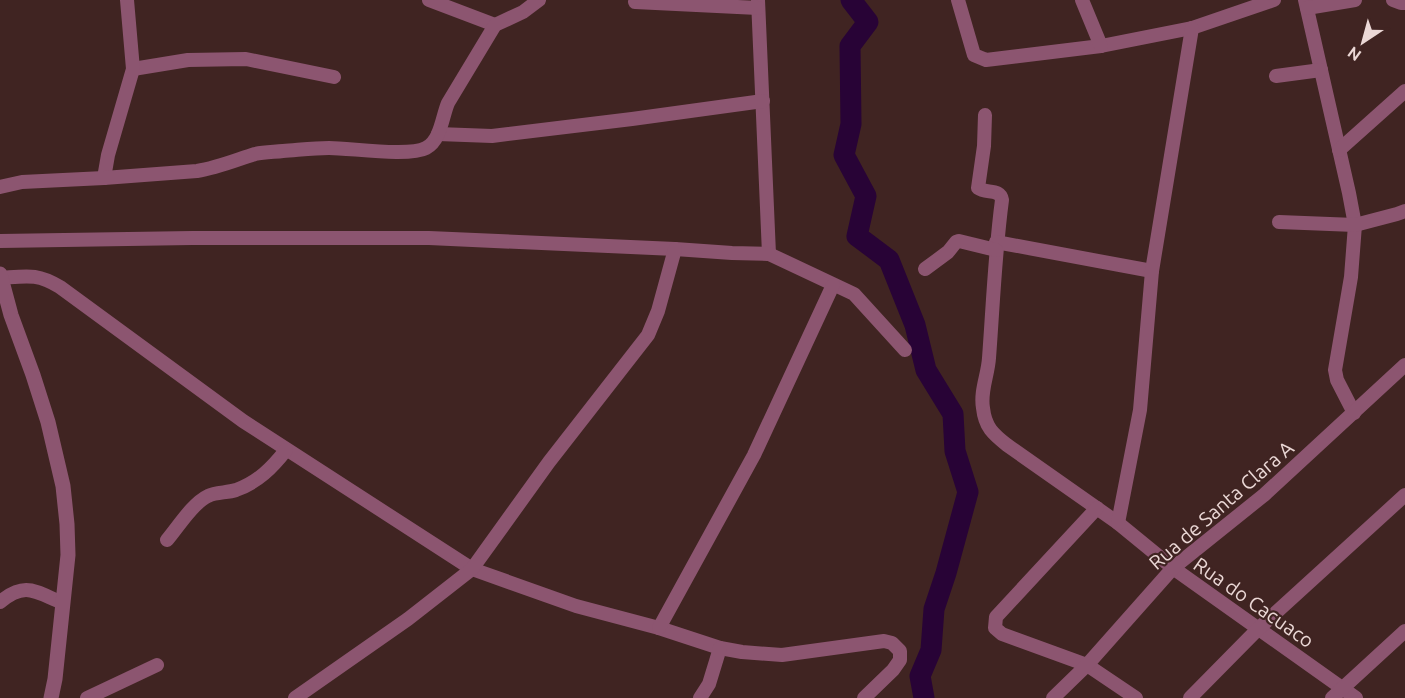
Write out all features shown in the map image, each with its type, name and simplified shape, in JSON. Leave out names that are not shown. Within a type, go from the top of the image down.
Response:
[{"type":"street","points":[[104,178],[110,147],[134,69],[127,0]]},
{"type":"street","points":[[429,0],[495,25]]},
{"type":"street","points":[[0,187],[22,182],[207,170],[258,153],[332,148],[412,152],[428,147],[438,134],[448,103],[495,25],[523,12],[539,0]]},
{"type":"street","points":[[958,0],[974,55],[986,60],[1101,46],[1192,28],[1274,0]]},
{"type":"street","points":[[1083,0],[1101,46]]},
{"type":"street","points":[[1354,413],[1337,380],[1335,370],[1351,277],[1355,225],[1306,4],[1355,0]]},
{"type":"street","points":[[1393,0],[1405,3]]},
{"type":"street","points":[[635,2],[758,4],[769,254]]},
{"type":"street","points":[[1118,523],[1140,410],[1152,271],[1192,28]]},
{"type":"street","points":[[134,69],[188,60],[246,59],[334,77]]},
{"type":"street","points":[[1276,76],[1321,70]]},
{"type":"street","points":[[1339,150],[1405,91]]},
{"type":"street","points":[[438,134],[492,136],[763,101]]},
{"type":"street","points":[[985,116],[984,146],[978,188],[981,191],[1001,195],[996,246]]},
{"type":"street","points":[[1279,222],[1355,225],[1405,211]]},
{"type":"street","points":[[0,241],[429,238],[769,254],[854,294],[905,350]]},
{"type":"street","points":[[925,269],[959,241],[1152,271]]},
{"type":"street","name":"Rua do Cacuaco","points":[[996,246],[989,362],[983,389],[982,408],[987,426],[994,435],[1118,523],[1173,568],[1258,628],[1337,694],[1356,698]]},
{"type":"street","points":[[295,698],[408,620],[472,569],[549,462],[648,335],[658,311],[675,249]]},
{"type":"street","points":[[51,698],[68,555],[68,524],[63,486],[48,422],[6,315],[1,276],[35,276],[48,279],[243,421],[472,569],[576,606],[659,628],[720,648],[755,654],[782,655],[884,641],[892,643],[900,651],[900,660],[864,698]]},
{"type":"street","points":[[659,628],[754,455],[833,285]]},
{"type":"street","name":"Rua de Santa Clara A","points":[[1053,698],[1087,665],[1173,568],[1264,495],[1405,365]]},
{"type":"street","points":[[167,540],[200,501],[210,495],[236,490],[254,481],[271,469],[286,450]]},
{"type":"street","points":[[1190,698],[1258,628],[1405,495]]},
{"type":"street","points":[[1097,508],[996,617],[994,628],[1002,634],[1087,665],[1136,698]]},
{"type":"street","points":[[0,602],[11,593],[22,589],[63,603]]},
{"type":"street","points":[[1337,694],[1405,630]]},
{"type":"street","points":[[700,698],[709,684],[720,648]]},
{"type":"street","points":[[87,698],[157,665]]},
{"type":"waterway","points":[[851,0],[868,22],[850,46],[851,124],[844,155],[866,196],[857,236],[889,260],[915,325],[926,370],[953,414],[955,451],[968,492],[934,609],[931,650],[920,676],[924,698]]}]
